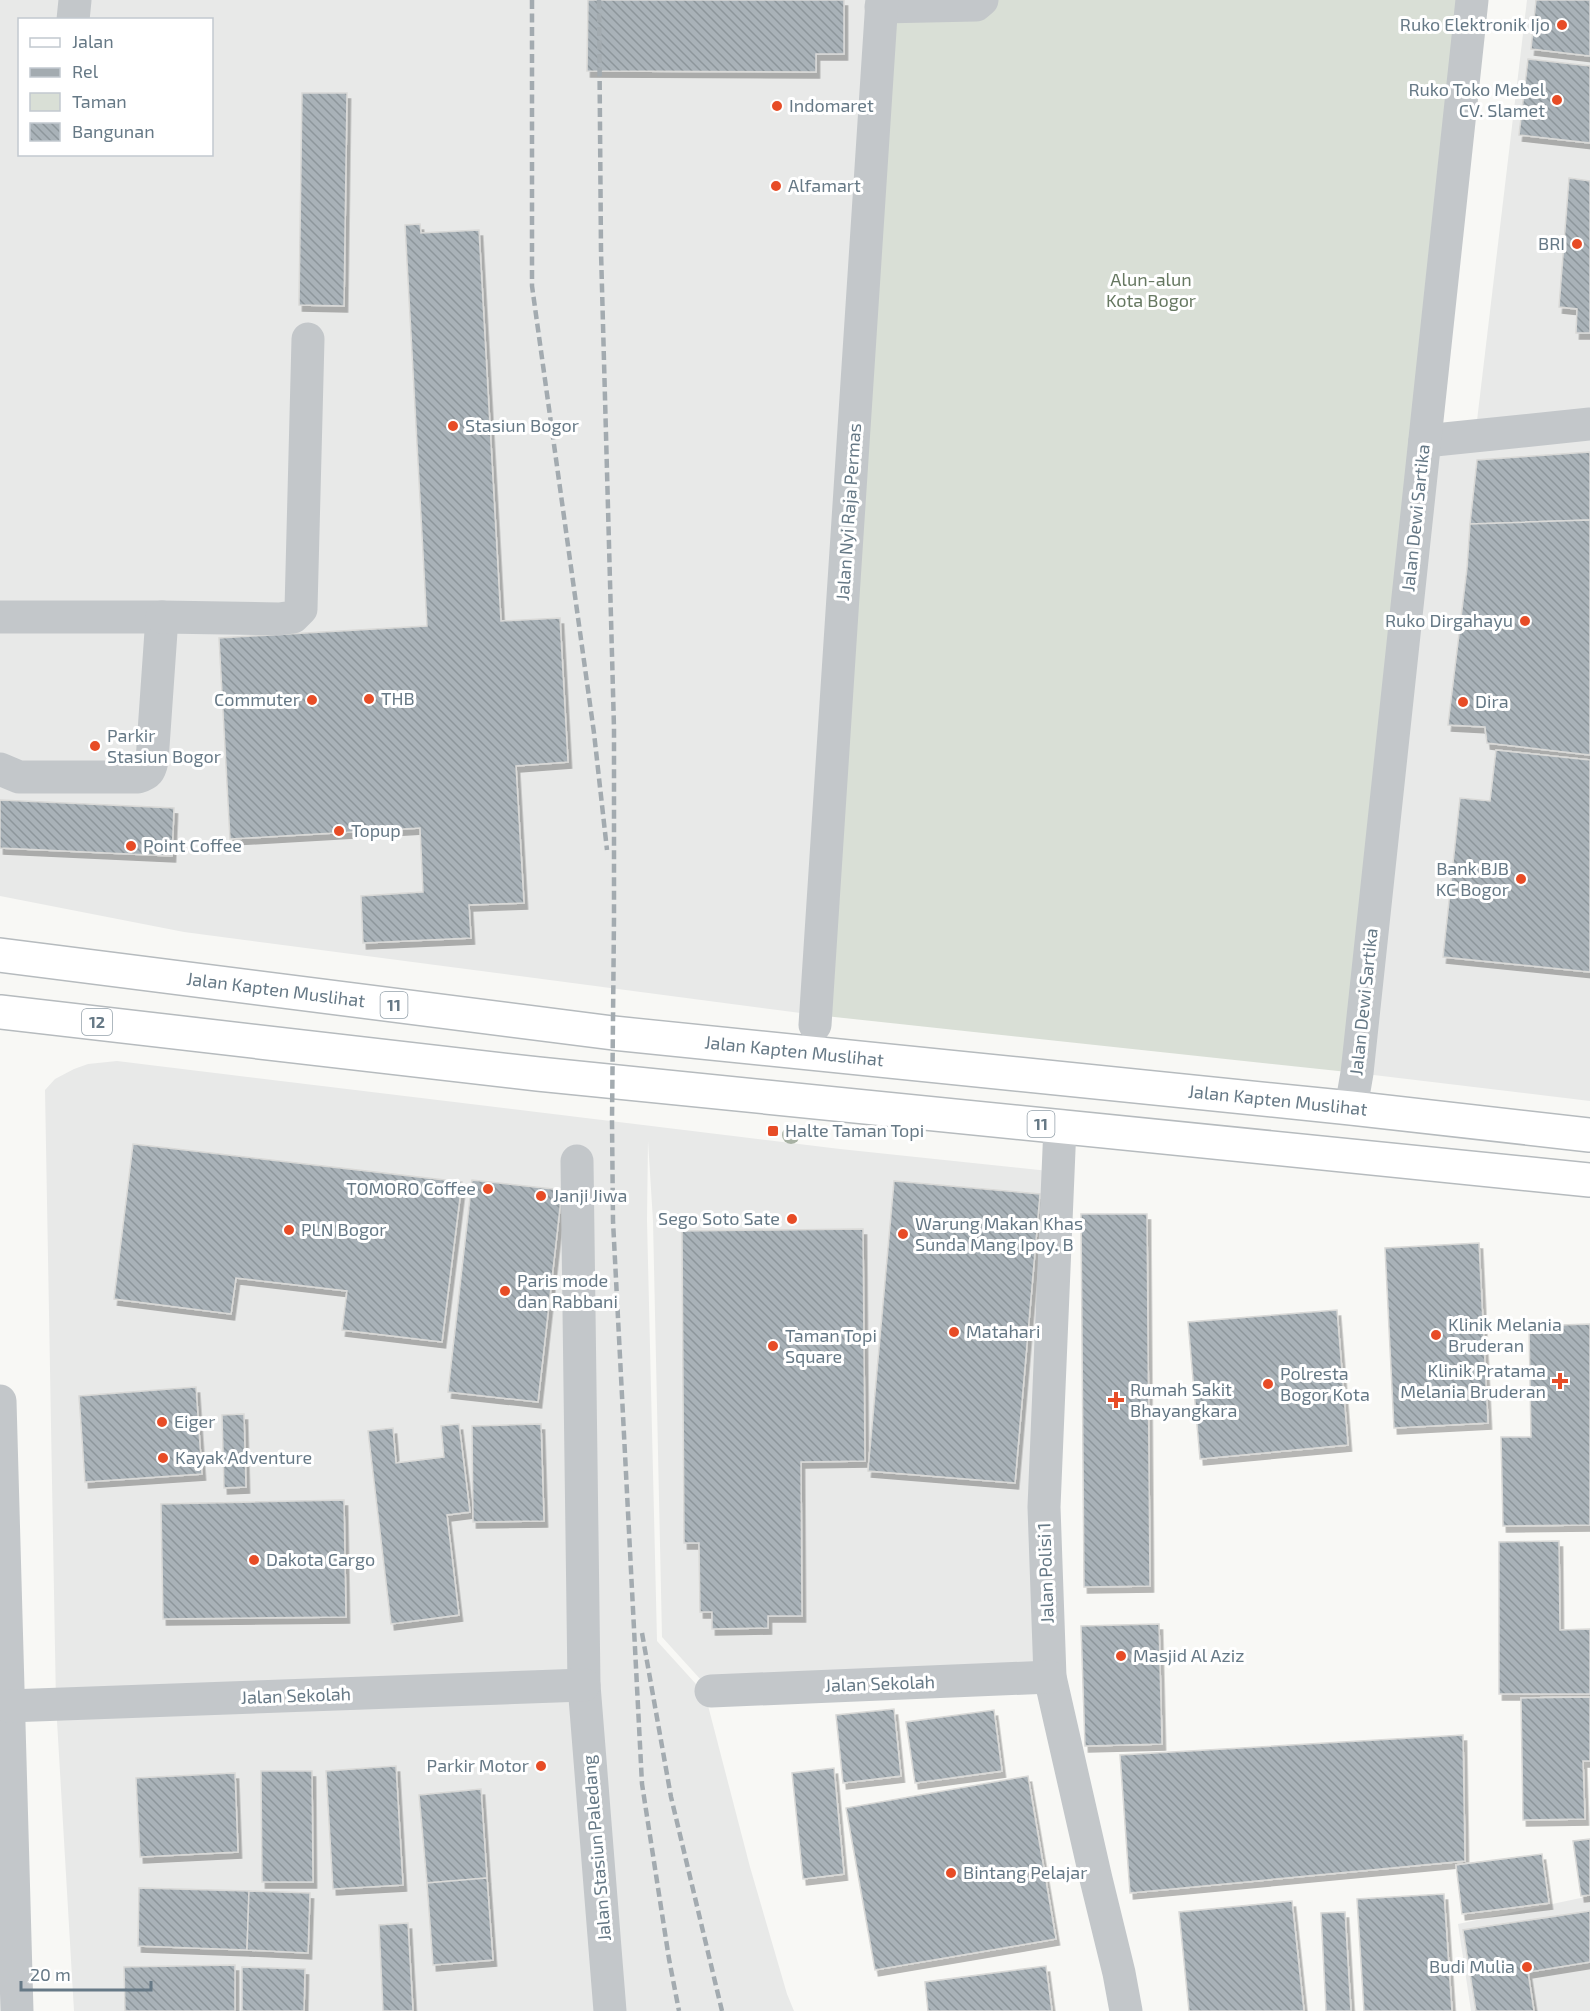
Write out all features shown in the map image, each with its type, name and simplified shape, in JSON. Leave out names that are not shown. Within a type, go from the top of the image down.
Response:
[{"type":"main road","name":"Jalan Kapten Muslihat","points":[[0,955],[613,1033],[1351,1108],[1590,1135]]},
{"type":"main road","name":"12","points":[[0,1012],[194,1033]]},
{"type":"main road","name":"11","points":[[194,1033],[549,1075],[1590,1180]]},
{"type":"street","points":[[73,18],[75,0]]},
{"type":"street","points":[[882,3],[976,4],[982,0]]},
{"type":"street","name":"Jalan Dewi Sartika","points":[[1351,1108],[1357,1073],[1472,0]]},
{"type":"street","name":"Jalan Nyi Raja Permas","points":[[815,1025],[882,3]]},
{"type":"street","points":[[0,617],[293,618],[302,609],[308,339]]},
{"type":"street","points":[[1425,441],[1590,424]]},
{"type":"street","points":[[0,769],[19,777],[138,777],[146,775],[152,761],[162,617]]},
{"type":"street","points":[[0,936],[36,960]]},
{"type":"street","name":"Jalan Polisi 1","points":[[1060,1126],[1044,1507],[1050,1677],[1119,1973],[1125,2011]]},
{"type":"street","name":"Jalan Stasiun Paledang","points":[[577,1161],[584,1685],[610,2011]]},
{"type":"street","points":[[0,1401],[17,2011]]},
{"type":"street","name":"Jalan Sekolah","points":[[711,1691],[1050,1677]]},
{"type":"street","name":"Jalan Sekolah","points":[[8,1706],[584,1685]]},
{"type":"shaded area","name":"Stasiun Bogor","points":[[0,0],[882,0],[816,1015],[184,932],[0,896]]},
{"type":"shaded area","points":[[1527,0],[1590,0],[1590,411],[1476,429]]},
{"type":"shaded area","points":[[1590,424],[1590,1101],[1357,1073],[1425,441]]},
{"type":"shaded area","points":[[117,1061],[840,1149],[1058,1172],[1050,1677],[711,1691],[662,1637],[653,1221],[648,1141],[647,1220],[657,1641],[705,1694],[750,1867],[794,2011],[74,2011],[56,1704],[45,1090],[55,1079],[74,1069],[88,1064]]},
{"type":"shaded area","name":"Budi Mulia","points":[[1590,1896],[1590,2011],[1471,2011],[1458,1924]]},
{"type":"green space","name":"Alun-alun Kota Bogor","points":[[882,0],[1472,0],[1357,1073],[816,1015]]},
{"type":"building","points":[[588,0],[844,0],[844,54],[816,54],[816,72],[587,71]]},
{"type":"building","name":"Ruko Elektronik Ijo","points":[[1536,0],[1590,0],[1590,56],[1531,49]]},
{"type":"building","name":"Ruko Toko Mebel CV. Slamet","points":[[1528,59],[1590,66],[1590,143],[1519,135]]},
{"type":"building","points":[[302,93],[347,93],[344,306],[299,305]]},
{"type":"building","name":"BRI","points":[[1569,178],[1590,181],[1590,333],[1576,333],[1577,309],[1559,307]]},
{"type":"building","name":"Stasiun Bogor","points":[[420,224],[421,233],[479,230],[501,621],[560,618],[568,762],[516,766],[524,903],[469,905],[471,938],[363,943],[361,896],[423,892],[420,828],[230,839],[219,638],[427,626],[405,225]]},
{"type":"building","points":[[1590,452],[1590,520],[1470,524],[1477,460]]},
{"type":"building","name":"Ruko Dirgahayu","points":[[1590,520],[1590,755],[1487,743],[1485,727],[1448,725],[1467,568],[1470,524]]},
{"type":"building","name":"Bank BJB KC Bogor","points":[[1496,750],[1590,760],[1590,972],[1443,957],[1460,798],[1490,801]]},
{"type":"building","points":[[0,800],[174,808],[172,856],[0,848]]},
{"type":"building","name":"PLN Bogor","points":[[133,1144],[462,1182],[442,1342],[342,1330],[347,1291],[236,1278],[231,1314],[114,1299]]},
{"type":"building","name":"Paris mode dan Rabbani","points":[[472,1180],[562,1190],[538,1402],[448,1392]]},
{"type":"building","name":"Matahari","points":[[894,1181],[1040,1194],[1015,1483],[868,1471]]},
{"type":"building","name":"Rumah Sakit Bhayangkara","points":[[1081,1214],[1147,1214],[1150,1586],[1084,1587]]},
{"type":"building","name":"Taman Topi Square","points":[[863,1229],[865,1461],[801,1462],[802,1616],[768,1616],[768,1628],[712,1629],[712,1612],[700,1612],[699,1543],[684,1543],[682,1231]]},
{"type":"building","name":"Klinik Melania Bruderan","points":[[1479,1243],[1488,1423],[1394,1428],[1385,1248]]},
{"type":"building","name":"Polresta Bogor Kota","points":[[1337,1310],[1348,1445],[1200,1459],[1188,1322]]},
{"type":"building","name":"Klinik Pratama Melania Bruderan","points":[[1590,1324],[1590,1525],[1503,1526],[1501,1437],[1531,1437],[1529,1326]]},
{"type":"building","points":[[196,1387],[202,1474],[85,1482],[79,1396]]},
{"type":"building","points":[[244,1414],[246,1487],[224,1488],[222,1415]]},
{"type":"building","points":[[459,1424],[470,1512],[447,1515],[459,1615],[391,1624],[368,1431],[393,1428],[396,1463],[444,1457],[441,1426]]},
{"type":"building","points":[[541,1424],[544,1521],[473,1522],[472,1426]]},
{"type":"building","name":"Dakota Cargo","points":[[344,1500],[346,1617],[163,1619],[161,1504]]},
{"type":"building","points":[[1559,1541],[1560,1630],[1590,1629],[1590,1694],[1499,1694],[1499,1542]]},
{"type":"building","name":"Masjid Al Aziz","points":[[1159,1624],[1162,1744],[1085,1746],[1081,1626]]},
{"type":"building","points":[[1590,1697],[1590,1761],[1583,1761],[1585,1819],[1523,1820],[1521,1698]]},
{"type":"building","points":[[894,1709],[901,1776],[843,1783],[836,1715]]},
{"type":"building","points":[[994,1710],[1002,1771],[915,1783],[906,1722]]},
{"type":"building","points":[[1463,1735],[1465,1861],[1130,1893],[1120,1755]]},
{"type":"building","points":[[396,1766],[403,1885],[333,1889],[326,1771]]},
{"type":"building","points":[[834,1768],[844,1874],[803,1879],[792,1773]]},
{"type":"building","points":[[261,1771],[312,1771],[313,1882],[262,1882]]},
{"type":"building","points":[[235,1773],[238,1852],[140,1857],[136,1778]]},
{"type":"building","name":"Bintang Pelajar","points":[[1028,1776],[1056,1939],[875,1970],[846,1808]]},
{"type":"building","points":[[481,1789],[487,1878],[427,1883],[419,1795]]},
{"type":"building","points":[[1590,1839],[1590,1895],[1581,1896],[1573,1841]]},
{"type":"building","points":[[1542,1854],[1549,1903],[1462,1914],[1456,1865]]},
{"type":"building","points":[[487,1878],[493,1960],[433,1965],[427,1883]]},
{"type":"building","points":[[139,1888],[249,1891],[247,1950],[138,1946]]},
{"type":"building","points":[[249,1891],[310,1893],[308,1953],[247,1950]]},
{"type":"building","points":[[1444,1894],[1452,2011],[1364,2011],[1357,1899]]},
{"type":"building","points":[[1292,1901],[1304,2011],[1189,2011],[1179,1912]]},
{"type":"building","name":"Budi Mulia","points":[[1590,1911],[1590,1962],[1528,1972],[1534,2011],[1476,2011],[1463,1930]]},
{"type":"building","points":[[1345,1912],[1351,2011],[1326,2011],[1321,1913]]},
{"type":"building","points":[[408,1923],[413,2011],[383,2011],[379,1925]]},
{"type":"building","points":[[235,1965],[235,2011],[125,2011],[124,1967]]},
{"type":"building","points":[[1046,1966],[1052,2011],[928,2011],[925,1982]]},
{"type":"building","points":[[242,1967],[305,1969],[304,2011],[242,2011]]},
{"type":"railway","points":[[532,0],[532,286],[594,733],[607,850]]},
{"type":"railway","points":[[599,0],[601,251],[614,728],[613,1221],[642,1784],[679,2011]]},
{"type":"railway","points":[[642,1633],[671,1797],[722,2011]]},
{"type":"place","name":"Ruko Elektronik Ijo","points":[[1562,25]]},
{"type":"place","name":"Ruko Toko Mebel CV. Slamet","points":[[1557,100]]},
{"type":"place","name":"Indomaret","points":[[777,106]]},
{"type":"place","name":"Alfamart","points":[[776,186]]},
{"type":"place","name":"BRI","points":[[1577,244]]},
{"type":"place","name":"Stasiun Bogor","points":[[453,426]]},
{"type":"place","name":"Ruko Dirgahayu","points":[[1525,621]]},
{"type":"place","name":"THB","points":[[369,699]]},
{"type":"place","name":"Commuter","points":[[312,700]]},
{"type":"place","name":"Dira","points":[[1463,702]]},
{"type":"place","name":"Parkir Stasiun Bogor","points":[[95,746]]},
{"type":"place","name":"Topup","points":[[339,831]]},
{"type":"place","name":"Point Coffee","points":[[131,846]]},
{"type":"place","name":"Bank BJB KC Bogor","points":[[1521,879]]},
{"type":"place","name":"Halte Taman Topi","points":[[773,1131]]},
{"type":"place","name":"TOMORO Coffee","points":[[488,1189]]},
{"type":"place","name":"Janji Jiwa","points":[[541,1196]]},
{"type":"place","name":"Sego Soto Sate","points":[[792,1219]]},
{"type":"place","name":"PLN Bogor","points":[[289,1230]]},
{"type":"place","name":"Warung Makan Khas Sunda Mang Ipoy. B","points":[[903,1234]]},
{"type":"place","name":"Paris mode dan Rabbani","points":[[505,1291]]},
{"type":"place","name":"Matahari","points":[[954,1332]]},
{"type":"place","name":"Klinik Melania Bruderan","points":[[1436,1335]]},
{"type":"place","name":"Taman Topi Square","points":[[773,1346]]},
{"type":"place","name":"Klinik Pratama Melania Bruderan","points":[[1560,1381]]},
{"type":"place","name":"Polresta Bogor Kota","points":[[1268,1384]]},
{"type":"place","name":"Rumah Sakit Bhayangkara","points":[[1116,1400]]},
{"type":"place","name":"Eiger","points":[[162,1422]]},
{"type":"place","name":"Kayak Adventure","points":[[163,1458]]},
{"type":"place","name":"Dakota Cargo","points":[[254,1560]]},
{"type":"place","name":"Masjid Al Aziz","points":[[1121,1656]]},
{"type":"place","name":"Parkir Motor","points":[[541,1766]]},
{"type":"place","name":"Bintang Pelajar","points":[[951,1873]]},
{"type":"place","name":"Budi Mulia","points":[[1527,1967]]}]
